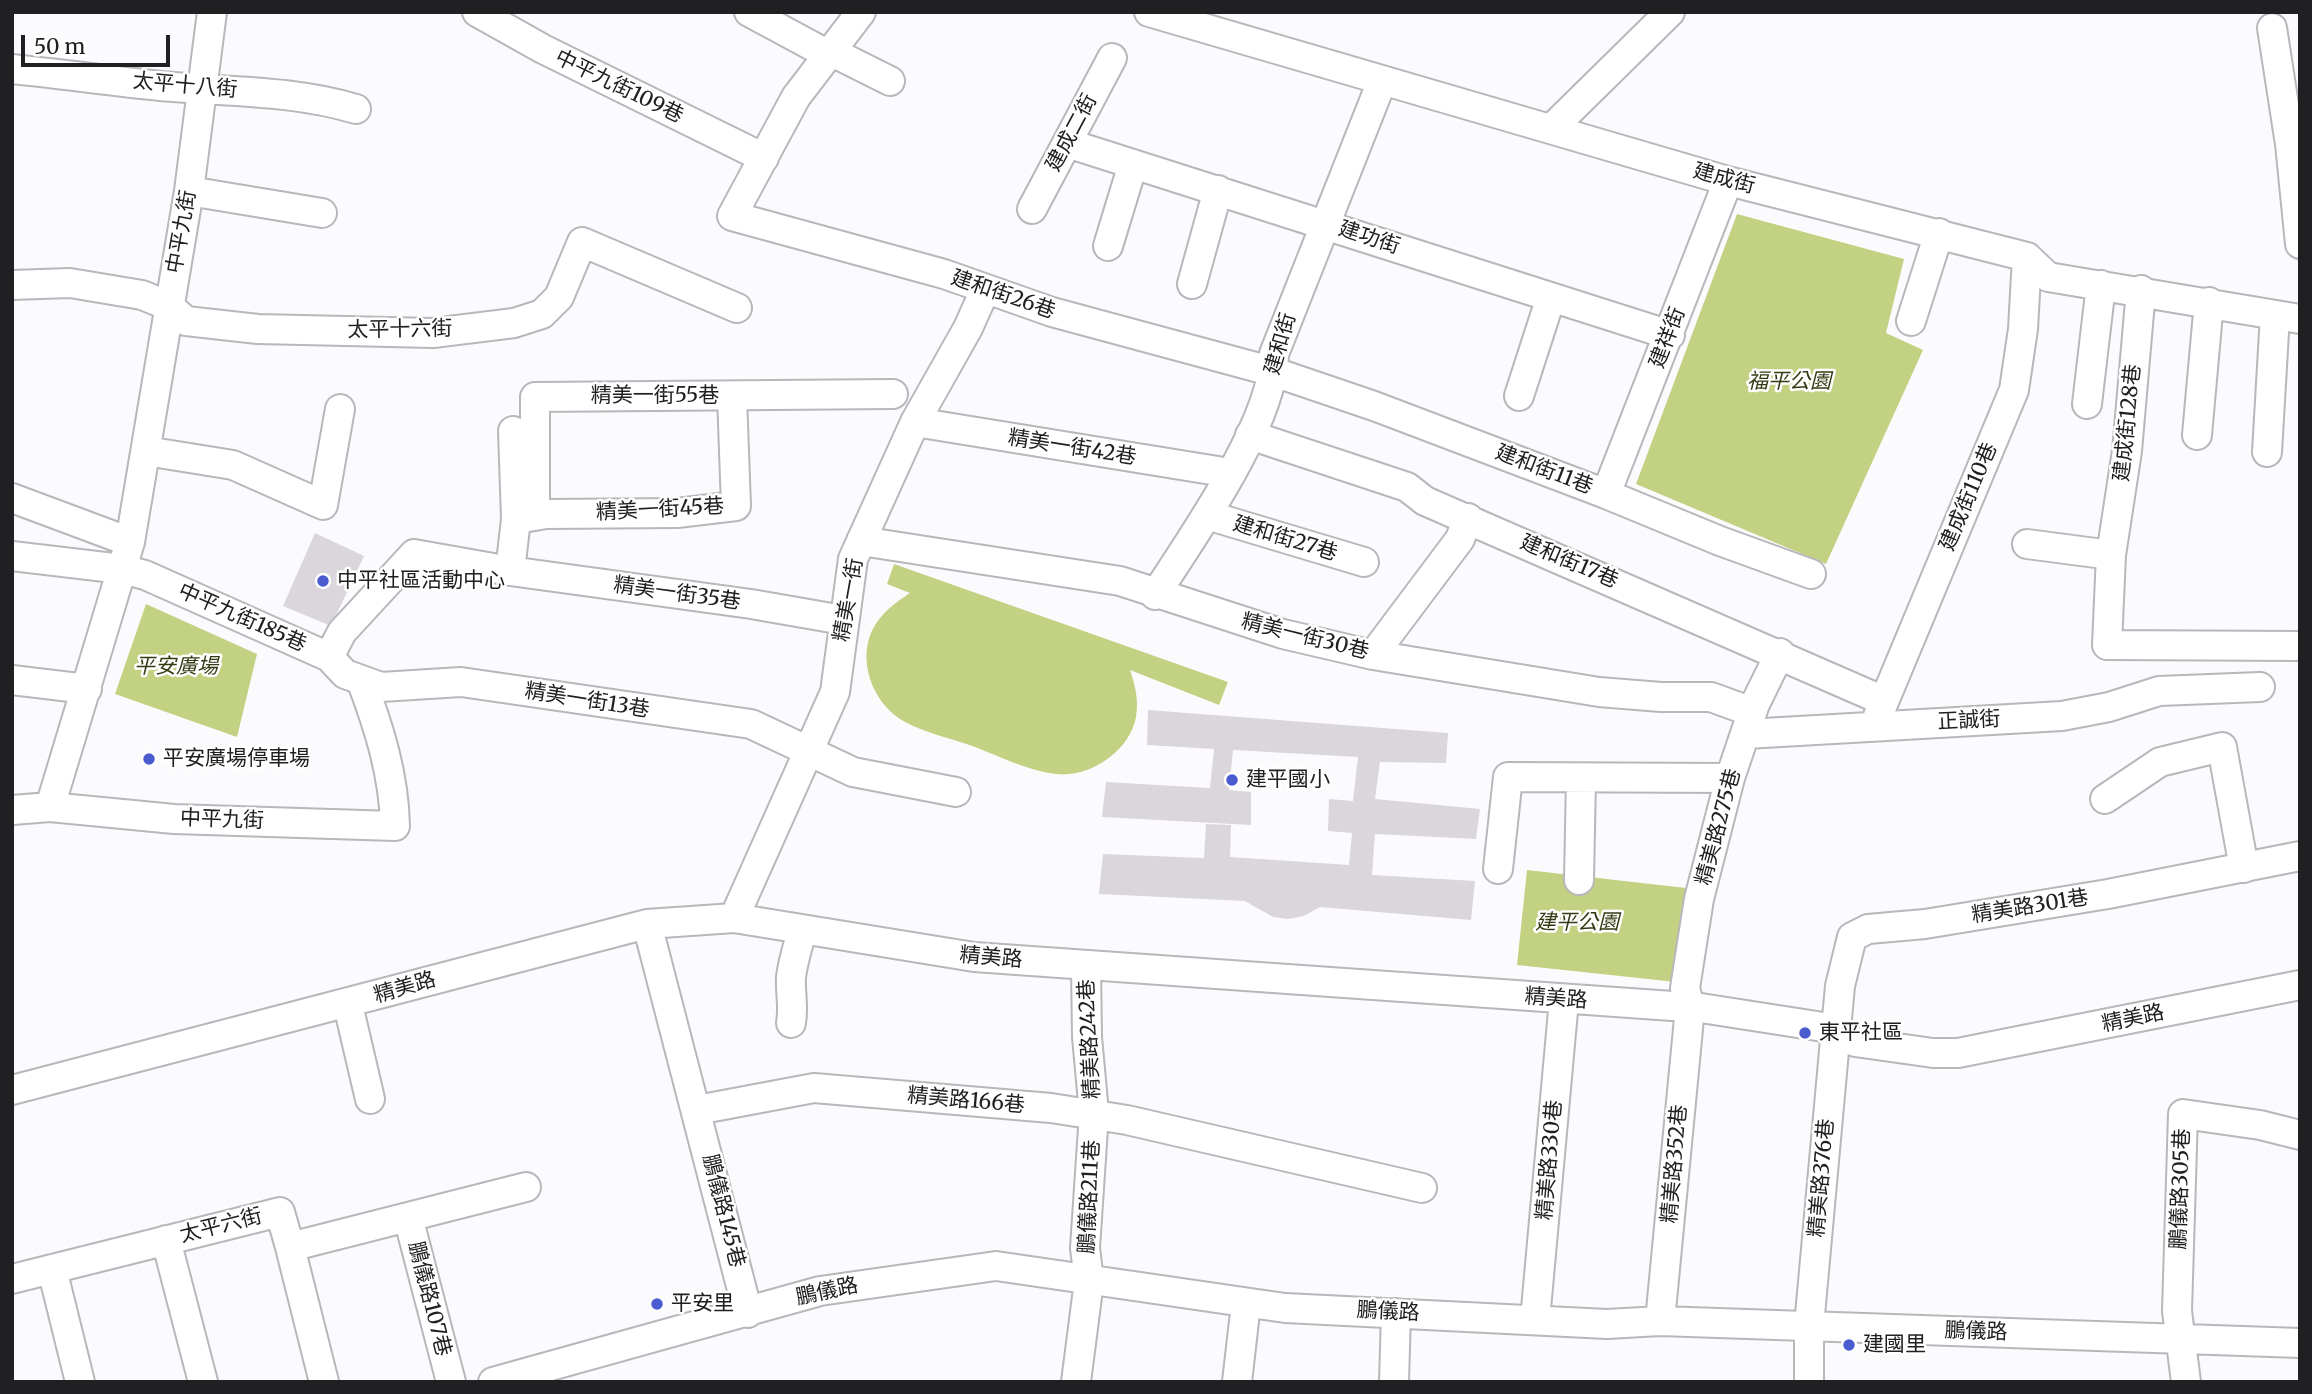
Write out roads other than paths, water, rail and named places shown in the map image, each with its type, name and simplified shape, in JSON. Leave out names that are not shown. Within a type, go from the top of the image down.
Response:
[{"type":"street","name":"中平九街","points":[[50,807],[130,541],[189,191],[212,12]]},
{"type":"street","name":"中平九街109巷","points":[[477,12],[543,49],[764,158]]},
{"type":"street","points":[[749,12],[827,54],[836,54],[890,81]]},
{"type":"street","points":[[764,158],[796,97],[861,12]]},
{"type":"street","name":"建成街","points":[[1149,12],[1728,181],[2027,257],[2048,277],[2141,290],[2287,317]]},
{"type":"street","points":[[1551,129],[1670,12]]},
{"type":"street","points":[[2272,28],[2299,214],[2300,244]]},
{"type":"street","name":"建成二街","points":[[1032,209],[1111,58]]},
{"type":"street","name":"太平十八街","points":[[12,69],[273,93],[331,102],[356,109]]},
{"type":"street","name":"建和街","points":[[1155,595],[1207,515],[1250,435],[1274,372],[1274,354],[1323,223],[1382,81]]},
{"type":"street","name":"建功街","points":[[1067,143],[1670,335]]},
{"type":"street","name":"建和街26巷","points":[[764,158],[732,216],[944,274],[985,290],[1182,350],[1274,372]]},
{"type":"street","points":[[1108,246],[1133,164]]},
{"type":"street","name":"建祥街","points":[[1606,494],[1728,181]]},
{"type":"street","points":[[189,191],[322,213]]},
{"type":"street","points":[[1192,284],[1218,191]]},
{"type":"street","points":[[1911,321],[1939,233]]},
{"type":"street","name":"太平十六街","points":[[12,285],[69,283],[142,295],[169,306],[186,321],[258,329],[433,333],[514,323],[542,314],[558,297],[582,242],[737,308]]},
{"type":"street","name":"建成街110巷","points":[[1872,727],[2014,390],[2023,329],[2027,257]]},
{"type":"street","points":[[2087,404],[2101,285]]},
{"type":"street","name":"精美一街","points":[[734,918],[835,692],[853,559],[915,422],[968,328],[985,290]]},
{"type":"street","name":"建成街128巷","points":[[2141,290],[2127,451],[2111,555],[2107,645],[2191,646]]},
{"type":"street","points":[[1519,396],[1551,297]]},
{"type":"street","points":[[2197,435],[2209,302]]},
{"type":"street","points":[[2267,452],[2287,317]]},
{"type":"street","name":"建和街11巷","points":[[1274,372],[1374,406],[1811,574]]},
{"type":"street","name":"精美一街55巷","points":[[526,517],[535,397],[893,394]]},
{"type":"street","name":"精美一街45巷","points":[[526,517],[677,513],[736,506],[732,396]]},
{"type":"street","points":[[146,451],[233,465],[323,505],[340,408]]},
{"type":"street","name":"精美一街42巷","points":[[915,422],[1230,473]]},
{"type":"street","points":[[510,571],[526,517],[513,431]]},
{"type":"street","name":"建和街17巷","points":[[1250,435],[1407,487],[1426,501],[1780,653],[1884,701]]},
{"type":"street","points":[[12,498],[130,541]]},
{"type":"street","name":"建和街27巷","points":[[1207,515],[1364,562]]},
{"type":"street","points":[[1373,655],[1461,539],[1468,518]]},
{"type":"street","name":"精美一街30巷","points":[[861,541],[1121,581],[1155,595],[1283,634],[1373,655],[1599,692],[1661,697],[1711,697],[1749,723]]},
{"type":"street","points":[[2027,544],[2111,555]]},
{"type":"street","name":"中平九街185巷","points":[[12,556],[122,569],[145,575],[329,657],[342,632],[414,554],[510,571]]},
{"type":"street","name":"精美一街35巷","points":[[510,571],[751,604],[843,620]]},
{"type":"street","points":[[2189,688],[2191,646],[2300,646]]},
{"type":"street","name":"精美路275巷","points":[[1690,1008],[1685,988],[1699,899],[1730,778],[1749,723],[1780,653]]},
{"type":"street","name":"精美一街13巷","points":[[329,657],[345,674],[382,687],[461,682],[751,724],[853,772],[956,792]]},
{"type":"street","points":[[12,680],[87,689]]},
{"type":"street","name":"中平九街","points":[[12,810],[50,807],[174,818],[395,826],[394,801],[379,725],[361,680]]},
{"type":"street","name":"正誠街","points":[[1749,723],[1872,727],[2062,716],[2109,707],[2159,691],[2260,687]]},
{"type":"street","points":[[2105,799],[2160,762],[2222,747],[2244,868]]},
{"type":"street","points":[[1498,869],[1508,777],[1730,778]]},
{"type":"street","points":[[1579,880],[1581,778]]},
{"type":"street","name":"精美路301巷","points":[[1836,1029],[1840,986],[1852,937],[1868,929],[2006,911],[2300,856]]},
{"type":"street","name":"精美路","points":[[12,1090],[348,1005],[648,924],[734,918],[974,957],[1690,1008],[1836,1029],[1855,1042],[1933,1054],[1958,1054],[2300,985]]},
{"type":"street","points":[[648,924],[697,1111]]},
{"type":"street","points":[[791,1023],[794,1002],[792,973],[802,931]]},
{"type":"street","name":"精美路242巷","points":[[1086,966],[1087,1037],[1094,1113]]},
{"type":"street","name":"精美路330巷","points":[[1535,1320],[1564,1000]]},
{"type":"street","points":[[348,1005],[370,1099]]},
{"type":"street","name":"精美路352巷","points":[[1660,1321],[1690,1008]]},
{"type":"street","name":"精美路376巷","points":[[1809,1382],[1809,1326],[1836,1029]]},
{"type":"street","name":"精美路166巷","points":[[697,1111],[814,1088],[1094,1113],[1422,1188]]},
{"type":"street","name":"鵬儀路145巷","points":[[697,1111],[748,1313]]},
{"type":"street","name":"鵬儀路211巷","points":[[1076,1382],[1089,1282],[1085,1248],[1094,1113]]},
{"type":"street","name":"鵬儀路305巷","points":[[2179,1339],[2177,1311],[2183,1114],[2260,1125],[2300,1135]]},
{"type":"street","name":"太平六街","points":[[12,1279],[280,1212],[290,1247],[526,1187]]},
{"type":"street","name":"鵬儀路107巷","points":[[408,1217],[450,1382]]},
{"type":"street","points":[[166,1240],[203,1382]]},
{"type":"street","points":[[290,1247],[324,1382]]},
{"type":"street","name":"鵬儀路","points":[[494,1382],[570,1372],[820,1291],[996,1266],[1246,1304],[1396,1313],[1607,1324],[1660,1321],[2300,1343]]},
{"type":"street","points":[[52,1269],[80,1382]]},
{"type":"street","points":[[1237,1382],[1246,1304]]},
{"type":"street","points":[[1394,1382],[1396,1313]]},
{"type":"street","points":[[2179,1339],[2186,1382]]},
{"type":"place","name":"中平社區活動中心","points":[[323,581]]},
{"type":"place","name":"平安廣場停車場","points":[[149,759]]},
{"type":"place","name":"建平國小","points":[[1232,780]]},
{"type":"place","name":"東平社區","points":[[1805,1033]]},
{"type":"place","name":"平安里","points":[[657,1304]]},
{"type":"place","name":"建國里","points":[[1849,1345]]},
{"type":"park label","name":"福平公園","points":[[1789,382]]},
{"type":"park label","name":"平安廣場","points":[[176,667]]},
{"type":"park label","name":"建平公園","points":[[1577,923]]}]
